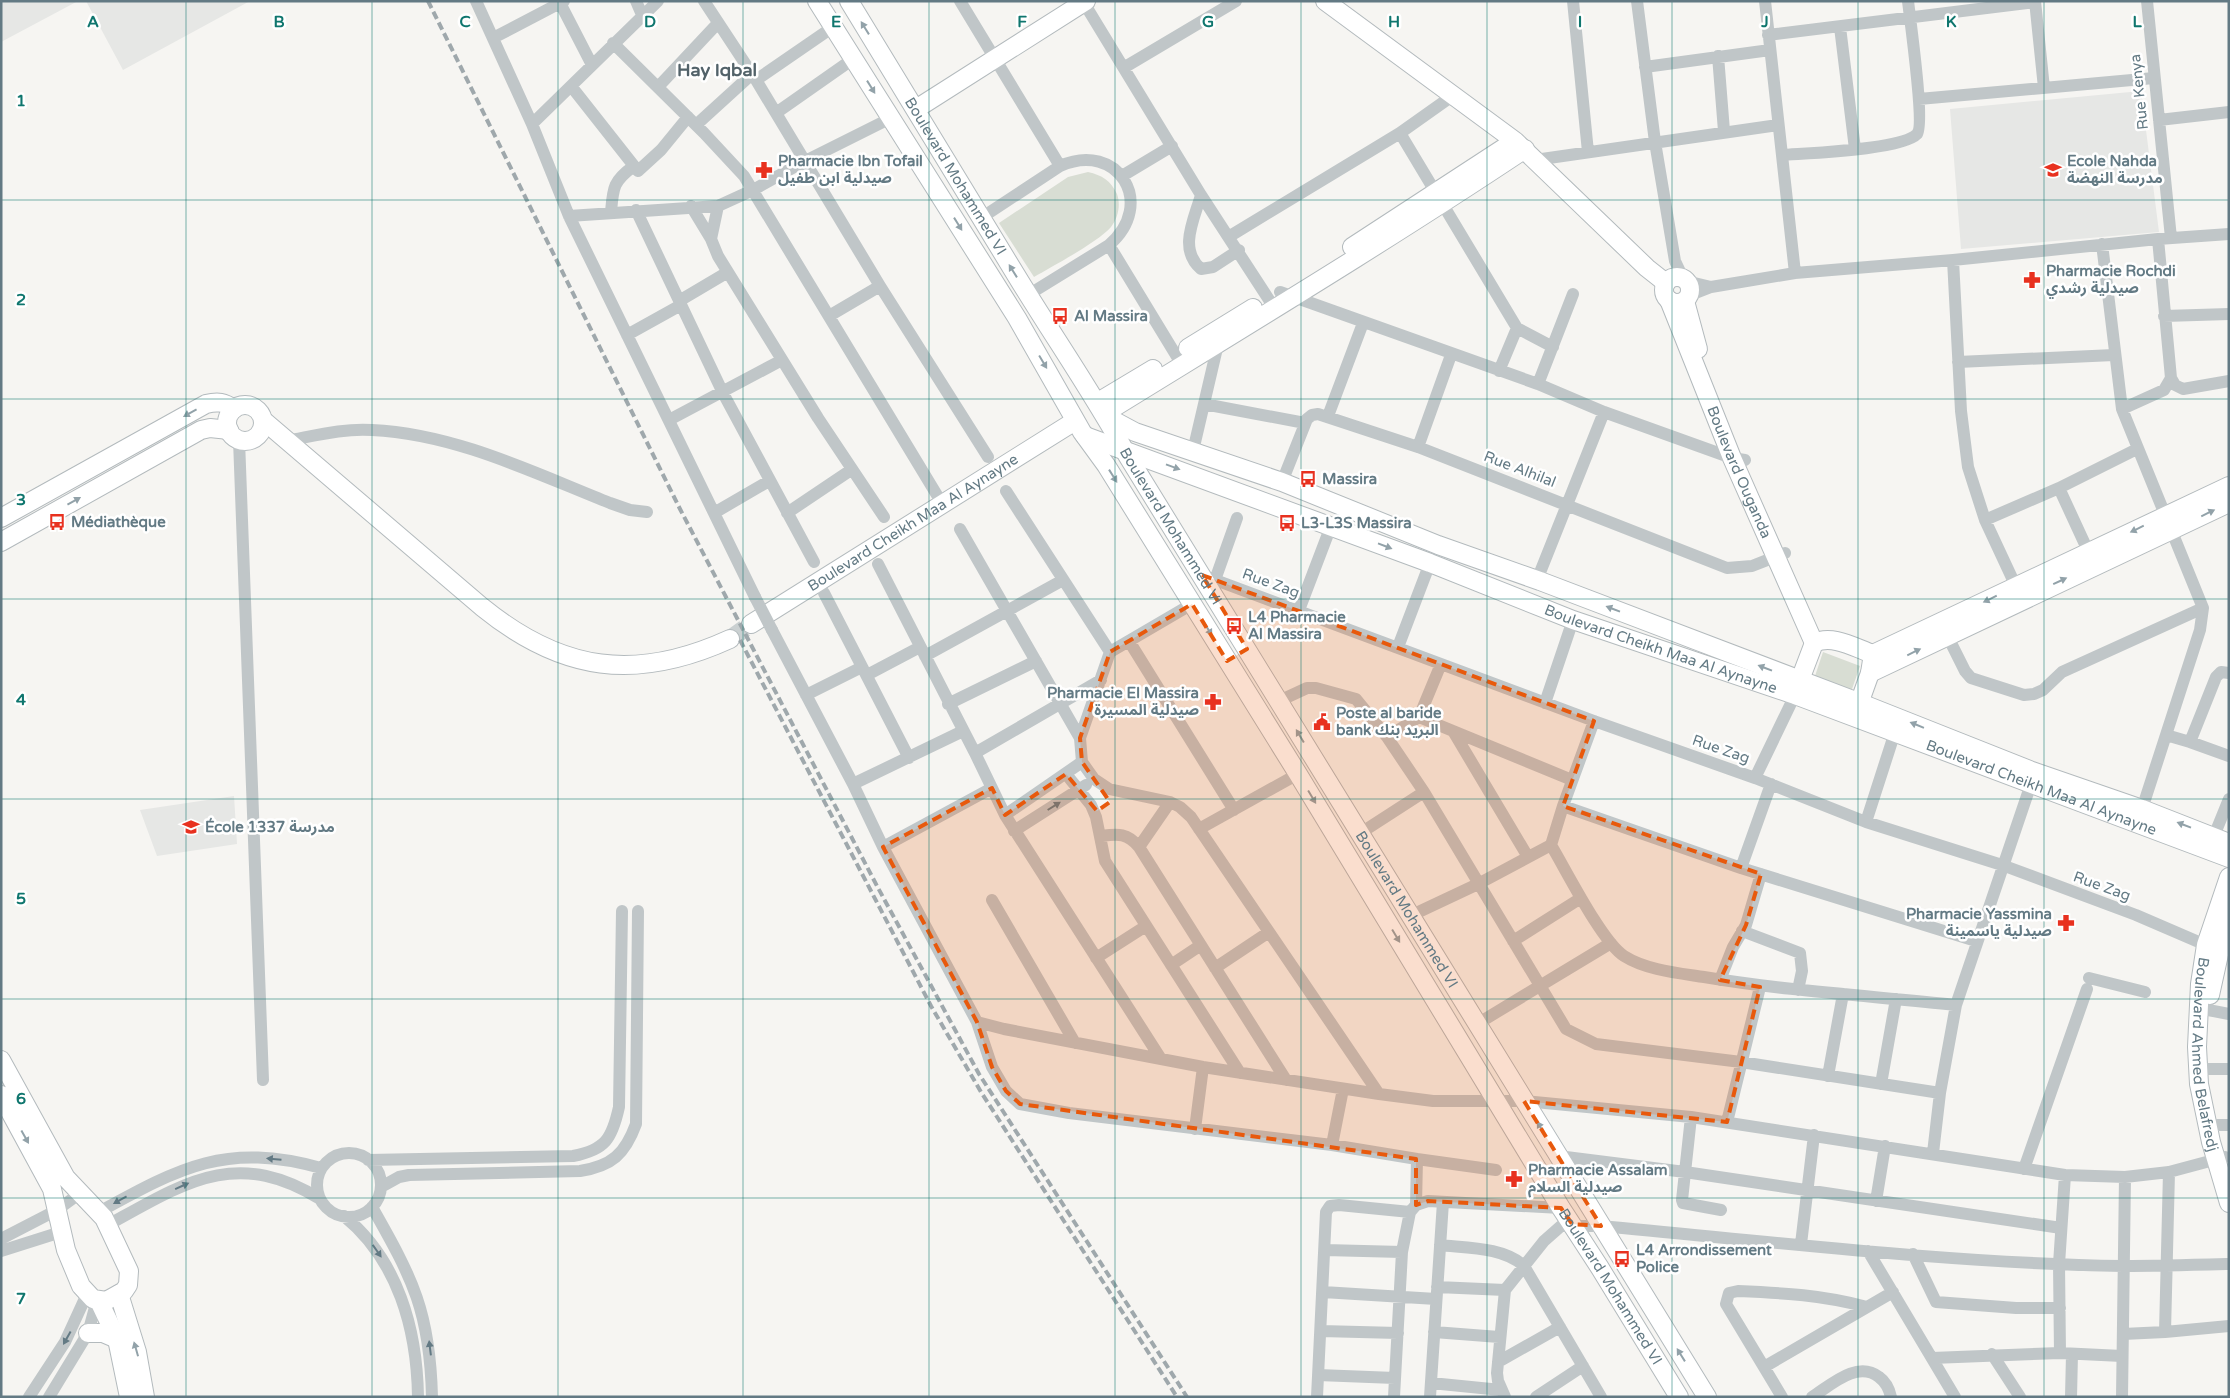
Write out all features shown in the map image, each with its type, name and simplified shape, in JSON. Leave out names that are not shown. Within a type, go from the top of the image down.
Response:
[{"type":"main road","name":"Boulevard Mohammed VI","points":[[817,1],[1017,318],[1074,418],[1089,438],[1298,774],[1495,1101],[1678,1396]]},
{"type":"main road","name":"Boulevard Mohammed VI","points":[[849,1],[914,104],[980,218],[1103,411],[1124,450],[1188,555],[1209,577],[1247,649],[1359,834],[1707,1397]]},
{"type":"main road","points":[[1325,1],[1455,94],[1525,150],[1647,268],[1678,285]]},
{"type":"main road","points":[[914,104],[992,54],[1080,2]]},
{"type":"main road","points":[[1103,411],[1179,360],[1439,199],[1525,150]]},
{"type":"main road","name":"Boulevard Ouganda","points":[[1678,285],[1738,459],[1781,554],[1816,644]]},
{"type":"main road","points":[[1179,360],[1218,344],[1279,299]]},
{"type":"main road","points":[[1074,418],[1073,407],[1079,400],[1088,397],[1103,411],[1106,434],[1089,438]]},
{"type":"main road","points":[[1,518],[206,404],[216,401],[226,403],[234,409]]},
{"type":"main road","points":[[241,436],[227,422],[234,409],[245,405],[253,407],[263,420],[303,457],[505,626],[532,642],[558,653],[585,662],[614,666],[642,665],[702,651],[730,638]]},
{"type":"main road","name":"Boulevard Cheikh Maa Al Aynayne","points":[[1103,411],[1135,432],[1282,482],[1438,545],[1536,580],[1797,688],[2142,809],[2225,843]]},
{"type":"main road","name":"Boulevard Cheikh Maa Al Aynayne","points":[[751,624],[943,505],[1074,418]]},
{"type":"main road","points":[[241,436],[262,427],[263,420]]},
{"type":"main road","points":[[171,424],[180,441]]},
{"type":"main road","points":[[1,542],[180,441],[210,428],[271,443],[303,457]]},
{"type":"main road","name":"Boulevard Cheikh Maa Al Aynayne","points":[[1089,438],[1430,563],[1574,620],[1797,688]]},
{"type":"main road","points":[[1870,673],[1944,629],[2168,523],[2229,486]]},
{"type":"main road","points":[[30,502],[40,520]]},
{"type":"main road","points":[[2019,593],[2089,553],[2229,502]]},
{"type":"main road","points":[[1168,566],[1188,555]]},
{"type":"main road","points":[[1797,688],[1816,644],[1831,639],[1873,654],[1944,629]]},
{"type":"main road","points":[[1227,661],[1247,649]]},
{"type":"main road","points":[[1856,710],[1870,673],[1873,654]]},
{"type":"main road","name":"Boulevard Cheikh Maa Al Aynayne","points":[[1856,710],[1895,732],[2031,784],[2225,843]]},
{"type":"main road","name":"Boulevard Ahmed Belafredj","points":[[2223,1162],[2223,1125],[2203,1069],[2211,986],[2229,877]]},
{"type":"main road","points":[[1382,913],[1406,909]]},
{"type":"main road","name":"Boulevard Ahmed Belafredj","points":[[2229,909],[2218,950],[2200,984],[2203,1069],[2223,1162],[2229,1203]]},
{"type":"main road","points":[[1,1060],[66,1178],[103,1218],[129,1271],[128,1285],[118,1294],[106,1301],[94,1299]]},
{"type":"main road","points":[[1,1095],[47,1178],[56,1201],[60,1232],[76,1273],[94,1299],[117,1339],[129,1397]]},
{"type":"main road","points":[[118,1294],[137,1352],[145,1397]]},
{"type":"main road","points":[[88,1332],[103,1333],[117,1339]]},
{"type":"street","points":[[476,1],[532,124],[569,216],[714,513],[718,529],[756,597],[883,847],[977,1022],[992,1067],[1006,1091],[1020,1104],[1069,1113],[1332,1145],[1496,1170]]},
{"type":"street","points":[[636,1],[642,15]]},
{"type":"street","points":[[532,124],[658,1]]},
{"type":"street","points":[[704,1],[754,77],[880,286],[988,457]]},
{"type":"street","points":[[960,1],[1060,166]]},
{"type":"street","points":[[1125,67],[1236,1]]},
{"type":"street","points":[[1573,1],[1588,152]]},
{"type":"street","name":"Boulevard Ouganda","points":[[1637,1],[1655,142],[1678,285]]},
{"type":"street","points":[[1765,1],[1795,273]]},
{"type":"street","points":[[1782,154],[1855,149],[1906,142],[1918,134],[1920,128],[1919,100],[1908,1]]},
{"type":"street","name":"Rue Kenya","points":[[2147,1],[2159,120],[2164,238],[2164,316],[2171,378]]},
{"type":"street","points":[[493,38],[561,2],[592,65]]},
{"type":"street","points":[[1080,2],[1125,67],[1201,195],[1239,250],[1279,299],[1363,323],[1450,355],[1538,384],[1604,412],[1738,459]]},
{"type":"street","points":[[1768,35],[2035,2],[2044,88]]},
{"type":"street","points":[[658,87],[718,23]]},
{"type":"street","points":[[571,86],[638,170],[692,121],[754,77],[833,27]]},
{"type":"street","points":[[1840,27],[1855,149]]},
{"type":"street","points":[[613,43],[732,162],[753,190],[943,505]]},
{"type":"street","points":[[1645,67],[1770,50]]},
{"type":"street","points":[[1718,56],[1724,131]]},
{"type":"street","points":[[776,113],[853,59]]},
{"type":"street","points":[[1919,100],[2154,78]]},
{"type":"street","points":[[1230,236],[1400,133],[1455,94]]},
{"type":"street","points":[[2159,120],[2229,112]]},
{"type":"street","points":[[569,216],[691,206],[718,206],[753,190],[805,160],[890,118]]},
{"type":"street","points":[[1525,150],[1588,152],[1724,131],[1778,125]]},
{"type":"street","points":[[1400,133],[1517,328],[1553,347]]},
{"type":"street","points":[[1122,176],[1172,146]]},
{"type":"street","points":[[980,218],[1060,166],[1073,160],[1093,159],[1112,167],[1122,176],[1129,190],[1132,206],[1129,221],[1121,235],[1109,245],[1028,295]]},
{"type":"street","points":[[610,212],[614,184],[634,166]]},
{"type":"street","points":[[1201,195],[1188,243],[1188,250],[1195,264],[1201,269],[1213,266],[1239,250]]},
{"type":"street","points":[[691,206],[728,272],[782,360],[851,470],[884,516]]},
{"type":"street","points":[[711,239],[718,206]]},
{"type":"street","points":[[636,210],[723,393],[814,562]]},
{"type":"street","points":[[1678,285],[1711,287],[1795,273],[1953,260],[2164,238],[2229,234]]},
{"type":"street","points":[[2102,244],[2122,409],[2203,608],[2200,630],[2142,809]]},
{"type":"street","points":[[1109,245],[1179,360]]},
{"type":"street","points":[[1953,260],[1961,411],[1968,467],[1985,520],[2019,593]]},
{"type":"street","points":[[627,335],[728,272]]},
{"type":"street","points":[[829,316],[880,286]]},
{"type":"street","points":[[1538,384],[1573,294]]},
{"type":"street","points":[[2164,316],[2229,314]]},
{"type":"street","points":[[1282,482],[1305,423],[1312,415],[1328,416],[1363,323]]},
{"type":"street","points":[[1499,371],[1517,328]]},
{"type":"street","points":[[1193,451],[1218,344]]},
{"type":"street","points":[[1418,447],[1450,355]]},
{"type":"street","points":[[1958,362],[2114,355]]},
{"type":"street","points":[[669,420],[782,360]]},
{"type":"street","points":[[2122,409],[2164,390],[2171,378],[2175,385],[2183,388],[2229,381]]},
{"type":"street","points":[[1204,404],[1305,423]]},
{"type":"street","points":[[1536,580],[1565,504],[1604,412]]},
{"type":"street","name":"Rue Alhilal","points":[[1328,416],[1418,447],[1727,568],[1752,566],[1781,554]]},
{"type":"street","points":[[286,441],[335,432],[371,430],[433,438],[467,448],[630,510],[648,512]]},
{"type":"street","points":[[241,436],[263,1080]]},
{"type":"street","points":[[1985,520],[2059,488],[2137,449]]},
{"type":"street","points":[[786,513],[851,470]]},
{"type":"street","points":[[714,513],[769,481]]},
{"type":"street","points":[[2059,488],[2089,553]]},
{"type":"street","points":[[1006,491],[1110,652]]},
{"type":"street","points":[[1209,577],[1238,518]]},
{"type":"street","points":[[1299,610],[1331,526]]},
{"type":"street","points":[[960,529],[1080,738]]},
{"type":"street","points":[[1398,647],[1430,563]]},
{"type":"street","points":[[878,564],[948,704],[975,753],[1005,816],[1161,1059]]},
{"type":"street","name":"Rue Zag","points":[[1209,577],[1545,703],[1755,778],[1866,822],[2002,865],[2136,915],[2218,950]]},
{"type":"street","points":[[806,695],[864,671],[923,651],[1008,612],[1063,580]]},
{"type":"street","points":[[824,593],[909,758]]},
{"type":"street","points":[[1192,604],[1110,652],[1080,738],[1082,762],[1094,779],[1109,789],[1170,802],[1186,812],[1378,1094]]},
{"type":"street","points":[[1944,629],[1965,671],[1972,678],[2024,695],[2034,694],[2042,690],[2062,672],[2203,608]]},
{"type":"street","points":[[1545,703],[1574,620]]},
{"type":"street","points":[[1129,642],[1234,810]]},
{"type":"street","points":[[948,704],[1036,661]]},
{"type":"street","points":[[1387,737],[1419,717],[1441,664]]},
{"type":"street","points":[[2190,742],[2216,677],[2221,672],[2229,673]]},
{"type":"street","points":[[975,753],[1101,680]]},
{"type":"street","points":[[1279,701],[1307,688],[1316,688],[1356,699],[1387,737],[1424,792],[1566,1029],[1596,1044],[1741,1062],[1940,1093]]},
{"type":"street","points":[[1755,778],[1797,688]]},
{"type":"street","points":[[1419,717],[1572,780]]},
{"type":"street","points":[[1406,909],[1478,884],[1551,845],[1594,721]]},
{"type":"street","points":[[852,784],[962,731]]},
{"type":"street","points":[[1453,731],[1528,857]]},
{"type":"street","points":[[1866,822],[1895,732]]},
{"type":"street","points":[[2166,734],[2229,756]]},
{"type":"street","points":[[1005,816],[1082,762]]},
{"type":"street","points":[[1066,774],[1091,805],[1106,861],[1240,1073]]},
{"type":"street","points":[[1199,829],[1298,774]]},
{"type":"street","points":[[1014,831],[1080,790],[1094,779]]},
{"type":"street","points":[[1741,868],[1771,784]]},
{"type":"street","points":[[1932,1153],[1940,1093],[1956,1005],[1976,941],[2031,784]]},
{"type":"street","points":[[883,847],[992,788]]},
{"type":"street","points":[[1359,834],[1424,792]]},
{"type":"street","points":[[2225,843],[2229,799]]},
{"type":"street","points":[[1139,847],[1170,802]]},
{"type":"street","points":[[1563,806],[1741,868],[1976,941]]},
{"type":"street","points":[[1100,836],[1123,834],[1132,838],[1139,847],[1286,1080]]},
{"type":"street","points":[[1551,845],[1581,898],[1611,944],[1623,955],[1641,964],[1760,987],[1956,1005]]},
{"type":"street","points":[[1720,980],[1733,947],[1742,931],[1761,874]]},
{"type":"street","points":[[1513,942],[1581,898]]},
{"type":"street","points":[[992,900],[1075,1043]]},
{"type":"street","points":[[368,1160],[573,1156],[590,1153],[606,1143],[614,1129],[619,1108],[622,911]]},
{"type":"street","points":[[381,1187],[394,1179],[409,1174],[580,1171],[596,1168],[614,1159],[628,1145],[636,1124],[638,911]]},
{"type":"street","points":[[1096,958],[1146,926]]},
{"type":"street","points":[[1742,931],[1800,953],[1802,971],[1798,990]]},
{"type":"street","points":[[1215,968],[1269,932]]},
{"type":"street","points":[[1478,1024],[1611,944]]},
{"type":"street","points":[[1171,965],[1201,945]]},
{"type":"street","points":[[2024,1169],[2088,984],[2145,992]]},
{"type":"street","points":[[1727,1122],[1760,987]]},
{"type":"street","points":[[1828,1076],[1843,994]]},
{"type":"street","points":[[1881,1084],[1896,999]]},
{"type":"street","points":[[2208,1010],[2229,1014]]},
{"type":"street","points":[[977,1022],[1203,1067],[1378,1094],[1433,1101],[1524,1101],[1691,1117],[2066,1175],[2125,1177],[2169,1172],[2223,1162]]},
{"type":"street","points":[[1195,1129],[1203,1067]]},
{"type":"street","points":[[2203,1069],[2229,1069]]},
{"type":"street","points":[[1332,1145],[1343,1089]]},
{"type":"street","points":[[1691,1117],[1683,1203],[1720,1210]]},
{"type":"street","points":[[1801,1244],[1814,1135]]},
{"type":"street","points":[[1876,1201],[1885,1146]]},
{"type":"street","points":[[320,1198],[317,1180],[322,1168],[332,1158],[347,1153],[362,1156],[368,1160],[378,1172],[381,1187],[376,1201],[372,1207],[359,1215],[344,1216]]},
{"type":"street","points":[[1558,1156],[1685,1172],[2060,1228]]},
{"type":"street","points":[[103,1218],[167,1175],[218,1160],[274,1158],[322,1168]]},
{"type":"street","points":[[1394,1397],[1402,1252],[1413,1208],[1417,1159]]},
{"type":"street","points":[[2165,1332],[2169,1172]]},
{"type":"street","points":[[103,1218],[181,1186],[223,1174],[252,1174],[279,1179],[320,1198],[330,1210],[344,1216],[362,1233],[380,1254],[397,1287],[411,1330],[417,1367],[418,1397]]},
{"type":"street","points":[[2066,1175],[2060,1228],[2059,1264],[2060,1308],[2071,1397]]},
{"type":"street","points":[[2122,1397],[2125,1177]]},
{"type":"street","points":[[1,1239],[57,1210],[79,1194]]},
{"type":"street","points":[[1317,1397],[1326,1212],[1330,1206],[1413,1208],[1428,1201],[1561,1208]]},
{"type":"street","points":[[1430,1397],[1443,1202]]},
{"type":"street","points":[[372,1207],[402,1260],[419,1300],[430,1346],[432,1397]]},
{"type":"street","points":[[1431,1383],[1503,1393],[1498,1380],[1498,1362],[1505,1290],[1553,1232],[1560,1226],[1572,1224],[1868,1251],[2059,1264],[2124,1266],[2229,1264]]},
{"type":"street","points":[[1,1251],[60,1232]]},
{"type":"street","points":[[1440,1245],[1502,1253],[1516,1258],[1524,1266],[1601,1397]]},
{"type":"street","points":[[1325,1250],[1402,1252]]},
{"type":"street","points":[[1868,1251],[1955,1397]]},
{"type":"street","points":[[1913,1254],[1936,1302],[2016,1308],[2060,1308]]},
{"type":"street","points":[[1323,1292],[1401,1297],[1436,1293],[1505,1290]]},
{"type":"street","points":[[1782,1397],[1726,1304],[1729,1293],[1738,1291],[1800,1293],[1829,1297],[1867,1307]]},
{"type":"street","points":[[1764,1367],[1893,1292]]},
{"type":"street","points":[[49,1397],[67,1371],[88,1332],[94,1299]]},
{"type":"street","points":[[29,1397],[94,1299]]},
{"type":"street","points":[[2123,1334],[2229,1326]]},
{"type":"street","points":[[1498,1362],[1560,1327]]},
{"type":"street","points":[[1321,1331],[1398,1333]]},
{"type":"street","points":[[1434,1332],[1499,1337]]},
{"type":"street","points":[[1932,1358],[1992,1354],[2066,1353],[2122,1356]]},
{"type":"street","points":[[1992,1354],[2020,1397]]},
{"type":"street","points":[[1536,1397],[1583,1366]]},
{"type":"street","points":[[1812,1397],[1853,1372],[1862,1370],[1872,1372],[1882,1379],[1889,1388],[1891,1397]]},
{"type":"street","points":[[1318,1375],[1395,1378]]},
{"type":"highlighted area","points":[[1202,575],[1594,721],[1563,806],[1761,874],[1746,925],[1720,980],[1760,987],[1727,1122],[1524,1101],[1601,1226],[1572,1224],[1561,1208],[1428,1201],[1416,1205],[1416,1159],[1020,1104],[1006,1091],[992,1067],[977,1022],[883,847],[992,788],[1005,815],[1066,774],[1097,811],[1110,802],[1082,762],[1080,738],[1110,652],[1192,604],[1227,661],[1247,649]]},
{"type":"shaded area","points":[[1,1],[78,1],[1,42]]},
{"type":"shaded area","points":[[86,1],[250,1],[123,70]]},
{"type":"shaded area","name":"Ecole Nahda مدرسة النهضة","points":[[2141,91],[2159,232],[1961,249],[1950,109]]},
{"type":"shaded area","points":[[1088,172],[1106,179],[1115,189],[1119,203],[1115,220],[1111,227],[1096,240],[1034,277],[999,223],[1068,177]]},
{"type":"shaded area","points":[[1823,652],[1860,666],[1851,692],[1814,679]]},
{"type":"shaded area","name":"École مدرسة 1337","points":[[234,796],[237,844],[157,856],[140,810]]},
{"type":"tunnel","points":[[730,639],[751,624]]},
{"type":"railway","points":[[428,1],[680,509],[877,886],[979,1074],[1187,1397]]},
{"type":"railway","points":[[740,640],[931,1006],[981,1092],[1177,1397]]},
{"type":"place","name":"Pharmacie Ibn Tofail صيدلية ابن طفيل","points":[[764,170]]},
{"type":"place","name":"Ecole Nahda مدرسة النهضة","points":[[2053,170]]},
{"type":"place","name":"Pharmacie Rochdi صيدلية رشدي","points":[[2032,280]]},
{"type":"place","name":"Al Massira","points":[[1060,316]]},
{"type":"place","name":"Massira","points":[[1308,479]]},
{"type":"place","name":"Médiathèque","points":[[57,522]]},
{"type":"place","name":"L3-L3S Massira","points":[[1287,523]]},
{"type":"place","name":"L4 Pharmacie Al Massira","points":[[1234,626]]},
{"type":"place","name":"Pharmacie El Massira صيدلية المسيرة","points":[[1213,702]]},
{"type":"place","name":"Poste al baride bank البريد بنك","points":[[1322,722]]},
{"type":"place","name":"École مدرسة 1337","points":[[191,827]]},
{"type":"place","name":"Pharmacie Yassmina صيدلية ياسمينة","points":[[2066,923]]},
{"type":"place","name":"Pharmacie Assalam صيدلية السلام","points":[[1514,1179]]},
{"type":"place","name":"L4 Arrondissement Police","points":[[1622,1259]]},
{"type":"district","name":"Hay Iqbal","points":[[717,70]]}]
